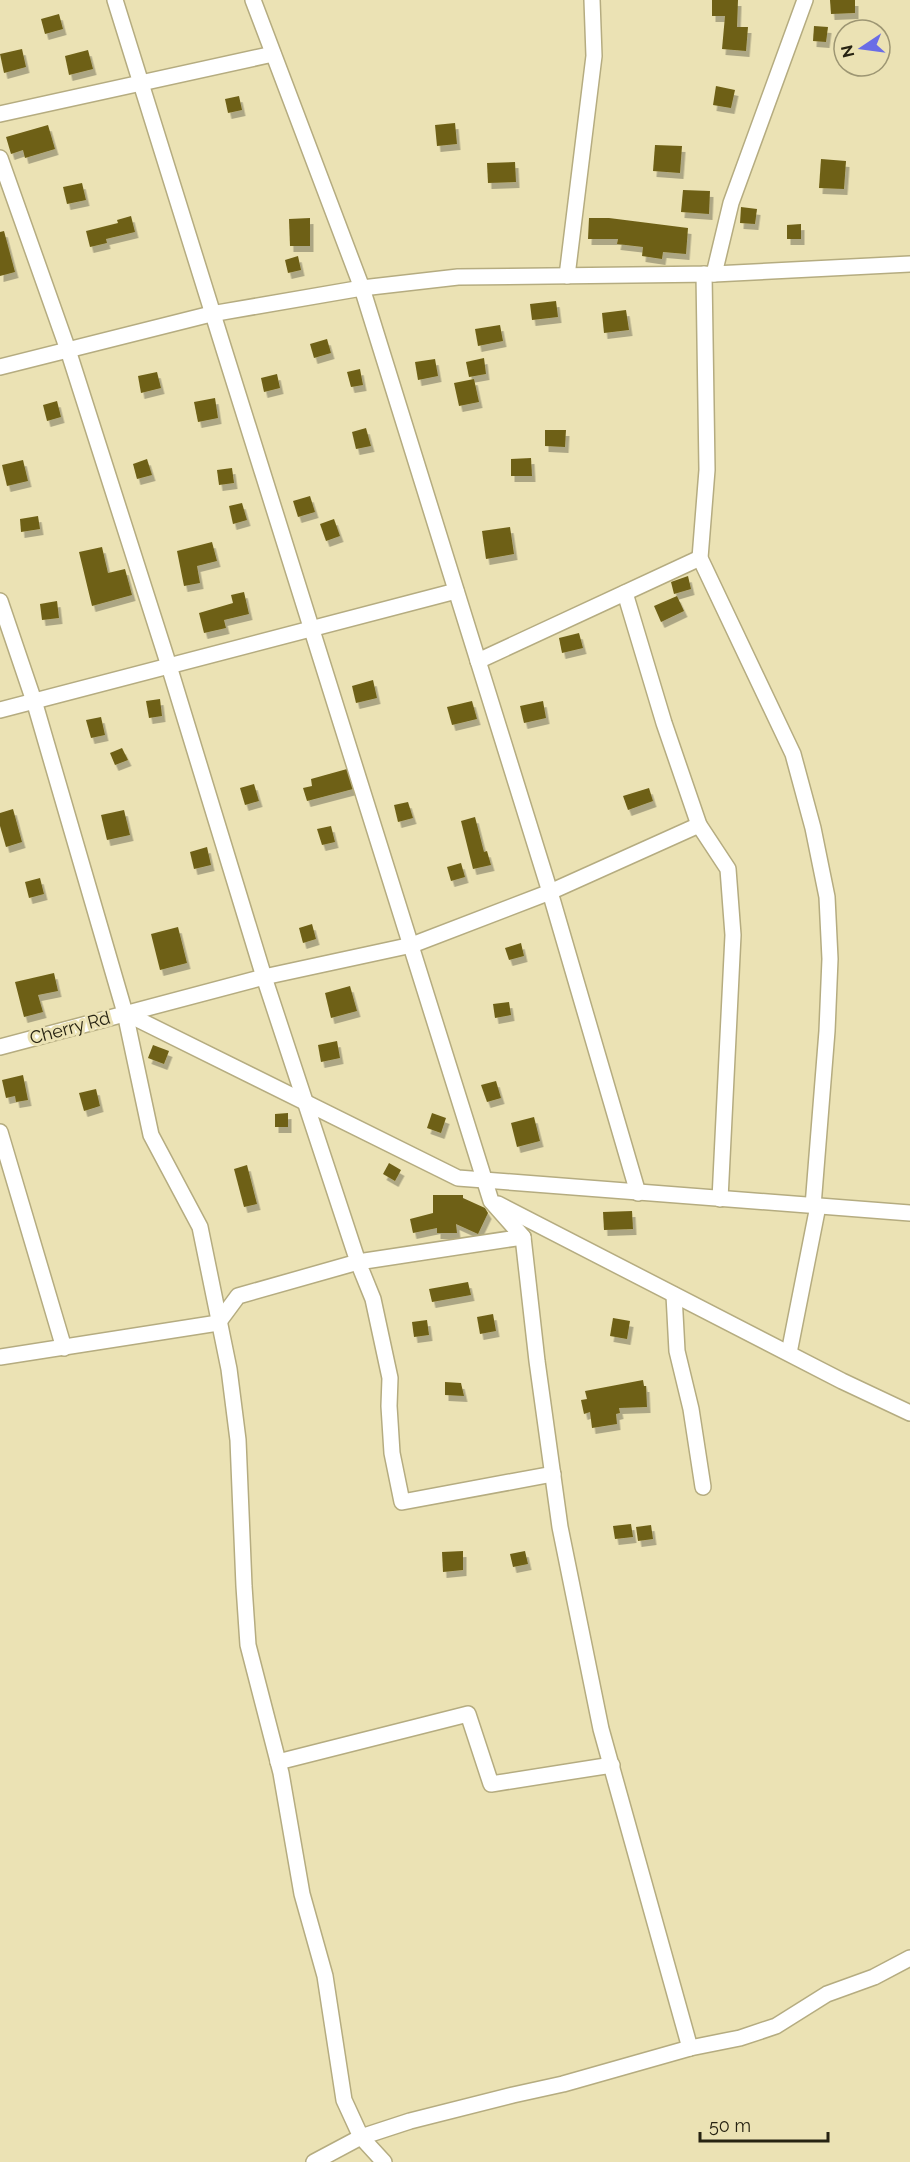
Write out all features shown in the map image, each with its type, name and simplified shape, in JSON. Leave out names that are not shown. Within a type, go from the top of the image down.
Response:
[{"type":"street","points":[[115,0],[211,314],[491,1201],[523,1237],[553,1474],[567,1560],[601,1729],[690,2048]]},
{"type":"street","points":[[253,0],[362,288],[550,892],[638,1193]]},
{"type":"street","points":[[567,276],[594,56],[592,0]]},
{"type":"street","points":[[789,1353],[816,1206],[830,959],[827,897],[813,828],[793,754],[700,558],[707,470],[709,274],[731,203],[805,0]]},
{"type":"street","points":[[0,114],[273,54]]},
{"type":"street","points":[[0,158],[68,350],[169,666],[264,977],[358,1262],[374,1299],[390,1378],[392,1453],[402,1502],[553,1474]]},
{"type":"street","points":[[0,367],[211,314],[362,288],[458,277],[709,274],[910,264]]},
{"type":"street","points":[[478,661],[700,558]]},
{"type":"street","points":[[0,710],[456,591]]},
{"type":"street","points":[[625,593],[664,723],[699,825],[728,869],[733,935],[720,1199]]},
{"type":"street","points":[[0,601],[132,1011],[151,1135],[200,1227],[229,1369],[238,1440],[248,1645],[278,1762],[302,1894],[325,1976],[344,2100],[361,2137],[384,2162]]},
{"type":"street","name":"Cherry Rd","points":[[0,1047],[264,977],[412,945],[550,892],[699,825]]},
{"type":"street","points":[[132,1011],[306,1104],[458,1178],[491,1201],[910,1413]]},
{"type":"street","points":[[0,1132],[64,1348]]},
{"type":"street","points":[[458,1178],[910,1213]]},
{"type":"street","points":[[0,1358],[218,1323],[238,1296],[358,1262],[523,1237]]},
{"type":"street","points":[[674,1295],[677,1351],[691,1409],[703,1487]]},
{"type":"street","points":[[278,1762],[468,1714],[491,1784],[612,1765]]},
{"type":"street","points":[[314,2162],[361,2137],[410,2121],[513,2094],[563,2084],[690,2048],[740,2038],[776,2026],[827,1994],[874,1977],[910,1958]]},
{"type":"building","points":[[712,0],[738,0],[737,27],[748,27],[746,51],[722,49],[725,16],[712,16]]},
{"type":"building","points":[[830,0],[855,0],[855,13],[831,14]]},
{"type":"building","points":[[59,14],[63,29],[45,34],[41,19]]},
{"type":"building","points":[[814,26],[828,27],[826,42],[813,41]]},
{"type":"building","points":[[22,49],[26,67],[4,73],[0,54]]},
{"type":"building","points":[[88,50],[93,69],[69,75],[65,56]]},
{"type":"building","points":[[716,86],[735,90],[731,108],[713,105]]},
{"type":"building","points":[[239,96],[242,110],[228,113],[225,99]]},
{"type":"building","points":[[455,123],[457,144],[437,146],[435,125]]},
{"type":"building","points":[[48,125],[55,149],[25,158],[23,150],[11,154],[6,137]]},
{"type":"building","points":[[655,145],[682,146],[680,173],[653,171]]},
{"type":"building","points":[[821,159],[846,161],[844,189],[819,188]]},
{"type":"building","points":[[515,162],[516,182],[488,183],[487,163]]},
{"type":"building","points":[[82,183],[86,200],[67,204],[63,187]]},
{"type":"building","points":[[683,190],[710,191],[709,214],[681,212]]},
{"type":"building","points":[[741,207],[757,209],[755,224],[740,223]]},
{"type":"building","points":[[131,216],[135,232],[106,239],[107,243],[90,247],[86,231],[118,223],[117,220]]},
{"type":"building","points":[[310,218],[310,246],[290,246],[289,219]]},
{"type":"building","points":[[589,218],[609,218],[688,228],[686,254],[663,252],[662,259],[642,256],[643,247],[617,244],[618,239],[588,239]]},
{"type":"building","points":[[801,224],[801,239],[787,239],[787,225]]},
{"type":"building","points":[[4,231],[15,272],[0,276],[0,232]]},
{"type":"building","points":[[298,256],[301,270],[288,273],[285,260]]},
{"type":"building","points":[[556,301],[558,317],[532,320],[530,304]]},
{"type":"building","points":[[626,310],[629,330],[604,333],[602,313]]},
{"type":"building","points":[[500,325],[503,341],[478,346],[475,329]]},
{"type":"building","points":[[327,339],[331,353],[314,358],[310,344]]},
{"type":"building","points":[[484,358],[486,374],[469,377],[466,362]]},
{"type":"building","points":[[435,359],[438,376],[418,380],[415,362]]},
{"type":"building","points":[[360,369],[363,385],[351,387],[347,372]]},
{"type":"building","points":[[157,372],[161,388],[141,393],[138,376]]},
{"type":"building","points":[[277,374],[280,388],[264,392],[261,378]]},
{"type":"building","points":[[474,379],[479,402],[459,406],[454,383]]},
{"type":"building","points":[[215,398],[218,418],[198,422],[194,402]]},
{"type":"building","points":[[57,401],[61,417],[47,421],[43,405]]},
{"type":"building","points":[[366,428],[371,446],[356,449],[352,432]]},
{"type":"building","points":[[545,430],[566,430],[565,447],[545,446]]},
{"type":"building","points":[[531,458],[532,476],[511,476],[511,459]]},
{"type":"building","points":[[147,459],[152,475],[137,479],[133,464]]},
{"type":"building","points":[[23,460],[28,481],[7,486],[2,465]]},
{"type":"building","points":[[232,468],[234,483],[219,485],[217,470]]},
{"type":"building","points":[[310,496],[315,512],[298,517],[293,501]]},
{"type":"building","points":[[242,503],[247,520],[233,524],[229,506]]},
{"type":"building","points":[[38,516],[40,529],[21,532],[20,519]]},
{"type":"building","points":[[334,519],[340,536],[326,541],[320,524]]},
{"type":"building","points":[[510,527],[514,554],[486,559],[482,531]]},
{"type":"building","points":[[212,542],[217,561],[197,566],[200,583],[184,586],[177,551]]},
{"type":"building","points":[[102,547],[108,573],[125,569],[132,595],[92,606],[79,552]]},
{"type":"building","points":[[688,576],[691,589],[674,594],[671,582]]},
{"type":"building","points":[[244,592],[249,614],[224,620],[226,628],[204,633],[199,613],[233,603],[231,595]]},
{"type":"building","points":[[677,596],[684,611],[661,622],[654,606]]},
{"type":"building","points":[[57,601],[59,618],[42,620],[40,604]]},
{"type":"building","points":[[579,633],[583,648],[562,653],[559,638]]},
{"type":"building","points":[[373,680],[377,698],[356,703],[352,686]]},
{"type":"building","points":[[160,699],[162,716],[149,718],[146,701]]},
{"type":"building","points":[[472,701],[477,719],[452,725],[447,707]]},
{"type":"building","points":[[543,701],[546,718],[524,723],[520,706]]},
{"type":"building","points":[[101,717],[105,735],[91,738],[86,720]]},
{"type":"building","points":[[122,748],[128,760],[115,765],[110,753]]},
{"type":"building","points":[[347,769],[353,789],[307,801],[303,788],[312,786],[311,779]]},
{"type":"building","points":[[254,784],[259,801],[245,805],[240,788]]},
{"type":"building","points":[[649,788],[653,801],[628,810],[623,796]]},
{"type":"building","points":[[408,802],[413,818],[398,822],[394,805]]},
{"type":"building","points":[[13,809],[22,842],[6,847],[0,826],[0,813]]},
{"type":"building","points":[[124,810],[130,835],[107,840],[101,815]]},
{"type":"building","points":[[475,817],[484,852],[487,851],[491,865],[473,869],[461,821]]},
{"type":"building","points":[[331,826],[335,842],[322,845],[317,829]]},
{"type":"building","points":[[207,847],[211,865],[194,869],[190,852]]},
{"type":"building","points":[[461,863],[465,877],[451,881],[447,867]]},
{"type":"building","points":[[40,878],[44,894],[29,898],[25,882]]},
{"type":"building","points":[[312,924],[316,939],[303,943],[299,928]]},
{"type":"building","points":[[178,927],[187,963],[160,970],[151,934]]},
{"type":"building","points":[[521,943],[524,956],[509,960],[505,948]]},
{"type":"building","points":[[54,973],[58,991],[38,995],[43,1012],[24,1017],[15,982]]},
{"type":"building","points":[[350,986],[357,1011],[331,1018],[325,993]]},
{"type":"building","points":[[509,1002],[511,1015],[495,1018],[493,1004]]},
{"type":"building","points":[[337,1041],[340,1058],[321,1062],[318,1045]]},
{"type":"building","points":[[153,1045],[169,1051],[164,1064],[148,1058]]},
{"type":"building","points":[[23,1075],[28,1100],[16,1102],[15,1096],[6,1098],[2,1080]]},
{"type":"building","points":[[496,1081],[501,1098],[487,1102],[481,1085]]},
{"type":"building","points":[[96,1089],[100,1106],[84,1111],[79,1093]]},
{"type":"building","points":[[288,1113],[288,1127],[275,1127],[275,1114]]},
{"type":"building","points":[[432,1113],[446,1118],[441,1133],[427,1128]]},
{"type":"building","points":[[534,1117],[540,1141],[517,1147],[511,1123]]},
{"type":"building","points":[[389,1163],[401,1170],[395,1181],[383,1174]]},
{"type":"building","points":[[247,1165],[257,1204],[244,1207],[234,1169]]},
{"type":"building","points":[[433,1195],[463,1195],[463,1198],[485,1208],[488,1213],[478,1234],[456,1224],[457,1233],[437,1233],[437,1228],[413,1233],[410,1219],[433,1213]]},
{"type":"building","points":[[632,1211],[633,1229],[604,1230],[603,1212]]},
{"type":"building","points":[[468,1282],[471,1295],[432,1302],[429,1289]]},
{"type":"building","points":[[493,1314],[496,1331],[480,1334],[477,1317]]},
{"type":"building","points":[[613,1318],[630,1321],[627,1339],[610,1336]]},
{"type":"building","points":[[427,1320],[429,1335],[414,1337],[412,1322]]},
{"type":"building","points":[[643,1380],[646,1386],[647,1407],[619,1408],[620,1413],[616,1414],[617,1424],[592,1428],[590,1412],[584,1414],[581,1400],[587,1399],[585,1391]]},
{"type":"building","points":[[445,1382],[461,1383],[464,1396],[445,1395]]},
{"type":"building","points":[[631,1524],[633,1537],[615,1539],[613,1526]]},
{"type":"building","points":[[651,1525],[653,1539],[638,1541],[636,1527]]},
{"type":"building","points":[[463,1551],[463,1570],[443,1572],[442,1552]]},
{"type":"building","points":[[525,1551],[528,1564],[513,1567],[510,1554]]}]
